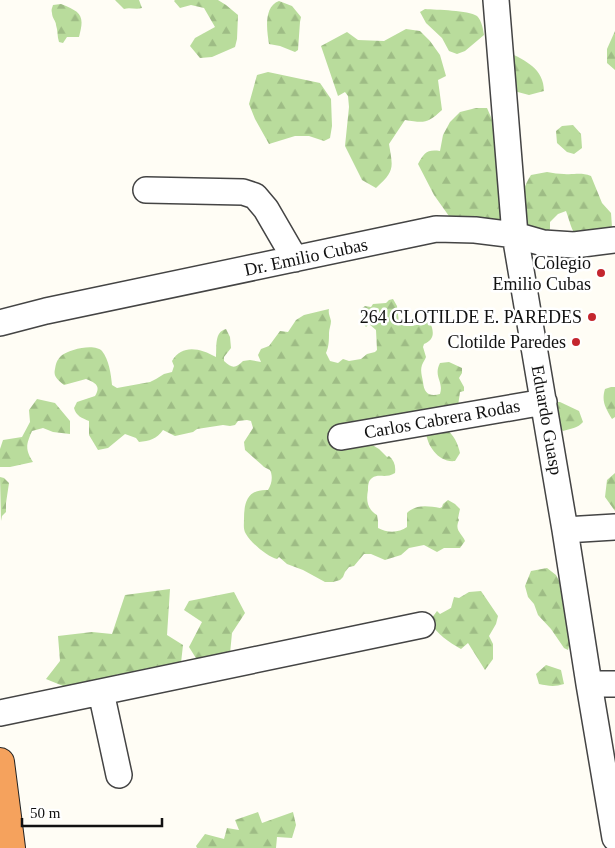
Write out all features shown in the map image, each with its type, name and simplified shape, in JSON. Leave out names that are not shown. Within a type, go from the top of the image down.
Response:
[{"type":"highway","points":[[0,762],[11,848]]},
{"type":"street","name":"Eduardo Guasp","points":[[496,0],[515,235],[615,838]]},
{"type":"street","points":[[146,190],[243,192],[255,196],[266,209],[295,259]]},
{"type":"street","name":"Dr. Emilio Cubas","points":[[0,323],[56,309],[436,229],[475,230],[515,235],[542,243],[574,245],[615,240]]},
{"type":"street","name":"Carlos Cabrera Rodas","points":[[340,437],[544,402]]},
{"type":"street","points":[[565,530],[615,526]]},
{"type":"street","points":[[0,713],[422,625]]},
{"type":"street","points":[[588,684],[615,684]]},
{"type":"street","points":[[102,692],[119,775]]},
{"type":"green space","points":[[115,0],[139,0],[142,8],[124,9]]},
{"type":"green space","points":[[175,0],[218,0],[226,5],[238,15],[235,47],[212,57],[200,58],[190,46],[195,38],[215,27],[204,8],[191,5],[180,8]]},
{"type":"green space","points":[[279,1],[292,6],[301,17],[298,50],[295,52],[269,44],[268,14],[270,8]]},
{"type":"green space","points":[[61,4],[77,12],[80,15],[82,24],[79,37],[67,37],[63,43],[59,42],[52,11],[53,5]]},
{"type":"green space","points":[[425,9],[460,11],[473,14],[480,20],[484,35],[465,51],[457,54],[449,51],[442,38],[426,23],[420,12]]},
{"type":"green space","points":[[406,29],[420,31],[440,55],[446,76],[438,80],[442,110],[429,120],[417,122],[405,120],[389,144],[392,164],[390,173],[376,188],[362,180],[345,146],[349,107],[348,96],[345,92],[338,96],[321,46],[347,32],[358,40],[384,41]]},
{"type":"green space","points":[[615,31],[615,70],[607,63],[607,49]]},
{"type":"green space","points":[[504,50],[525,61],[536,70],[543,83],[544,91],[529,95],[514,91]]},
{"type":"green space","points":[[268,72],[320,83],[331,99],[332,126],[330,138],[324,141],[309,136],[295,136],[269,144],[249,104],[257,75]]},
{"type":"green space","points":[[476,108],[487,108],[494,124],[510,227],[461,233],[434,195],[418,164],[426,153],[440,151],[443,135],[450,122],[460,112]]},
{"type":"green space","points":[[573,125],[581,134],[582,148],[574,154],[567,152],[557,143],[556,131],[562,126]]},
{"type":"green space","points":[[547,172],[591,176],[602,203],[611,213],[612,227],[584,243],[574,232],[566,211],[558,214],[550,222],[550,229],[541,235],[523,224],[522,198],[527,181],[531,175]]},
{"type":"green space","points":[[393,299],[397,306],[399,323],[410,326],[430,322],[433,332],[430,340],[423,347],[426,357],[421,371],[424,386],[428,393],[433,395],[440,394],[441,386],[438,368],[440,363],[449,362],[462,368],[459,378],[464,391],[460,392],[458,406],[445,429],[455,439],[460,453],[455,461],[449,461],[439,456],[431,448],[426,432],[369,443],[391,458],[394,463],[395,473],[371,479],[368,485],[368,504],[377,515],[378,528],[393,532],[407,527],[407,513],[414,508],[422,506],[440,508],[448,500],[460,509],[457,527],[465,541],[460,548],[444,548],[437,552],[424,545],[409,548],[401,555],[385,560],[371,554],[364,554],[354,566],[349,567],[340,580],[333,582],[325,582],[287,564],[279,557],[277,559],[269,556],[248,538],[244,527],[244,513],[248,497],[261,490],[268,490],[272,480],[270,470],[245,450],[244,442],[253,428],[251,421],[238,421],[235,425],[230,426],[223,425],[197,429],[193,432],[175,436],[163,430],[152,439],[139,442],[136,438],[125,434],[108,448],[98,450],[89,435],[89,421],[78,415],[74,408],[77,402],[95,396],[98,390],[96,385],[86,379],[64,385],[56,378],[55,374],[56,363],[65,353],[76,349],[94,347],[102,351],[106,359],[112,385],[117,388],[150,382],[172,372],[174,366],[172,361],[181,352],[186,350],[204,351],[216,357],[218,337],[226,329],[230,337],[231,348],[224,357],[224,361],[234,367],[243,361],[261,362],[258,355],[261,349],[269,346],[280,331],[288,332],[296,320],[304,315],[329,309],[331,322],[326,353],[330,361],[338,363],[343,359],[349,361],[361,359],[377,350],[376,330],[369,324],[366,327],[363,323],[361,309],[365,306],[371,307],[373,304],[386,303]]},
{"type":"green space","points":[[615,387],[615,417],[612,419],[605,405],[604,398],[605,389]]},
{"type":"green space","points":[[37,399],[55,403],[70,421],[70,434],[53,432],[43,428],[32,431],[27,447],[33,462],[0,467],[0,449],[3,440],[22,437],[30,422],[29,410]]},
{"type":"green space","points":[[558,402],[579,411],[583,422],[576,427],[563,431],[558,426],[559,415],[555,408]]},
{"type":"green space","points":[[615,473],[615,511],[605,497],[607,480]]},
{"type":"green space","points":[[0,477],[9,483],[6,512],[2,516],[1,521]]},
{"type":"green space","points":[[547,568],[556,575],[570,601],[570,643],[568,650],[564,648],[551,629],[538,615],[534,604],[528,597],[525,586],[531,571]]},
{"type":"green space","points":[[170,589],[167,635],[183,645],[181,663],[168,675],[146,668],[139,682],[117,674],[111,689],[85,695],[46,679],[60,661],[58,636],[92,632],[112,634],[125,595]]},
{"type":"green space","points":[[481,591],[498,616],[489,636],[493,644],[493,659],[485,670],[468,643],[461,649],[443,637],[429,622],[437,611],[440,614],[451,608],[454,597],[459,598],[469,592]]},
{"type":"green space","points":[[234,592],[245,613],[232,633],[229,664],[204,671],[189,647],[202,622],[184,610],[189,601]]},
{"type":"green space","points":[[546,665],[561,670],[564,684],[551,686],[539,684],[536,674]]},
{"type":"green space","points":[[258,812],[262,823],[293,812],[296,825],[292,838],[277,837],[276,848],[197,848],[196,846],[205,834],[224,839],[227,828],[239,830],[235,820]]},
{"type":"place","name":"Colegio Emilio Cubas","points":[[601,273]]},
{"type":"place","name":"264 CLOTILDE E. PAREDES","points":[[592,317]]},
{"type":"place","name":"Clotilde Paredes","points":[[576,342]]}]
